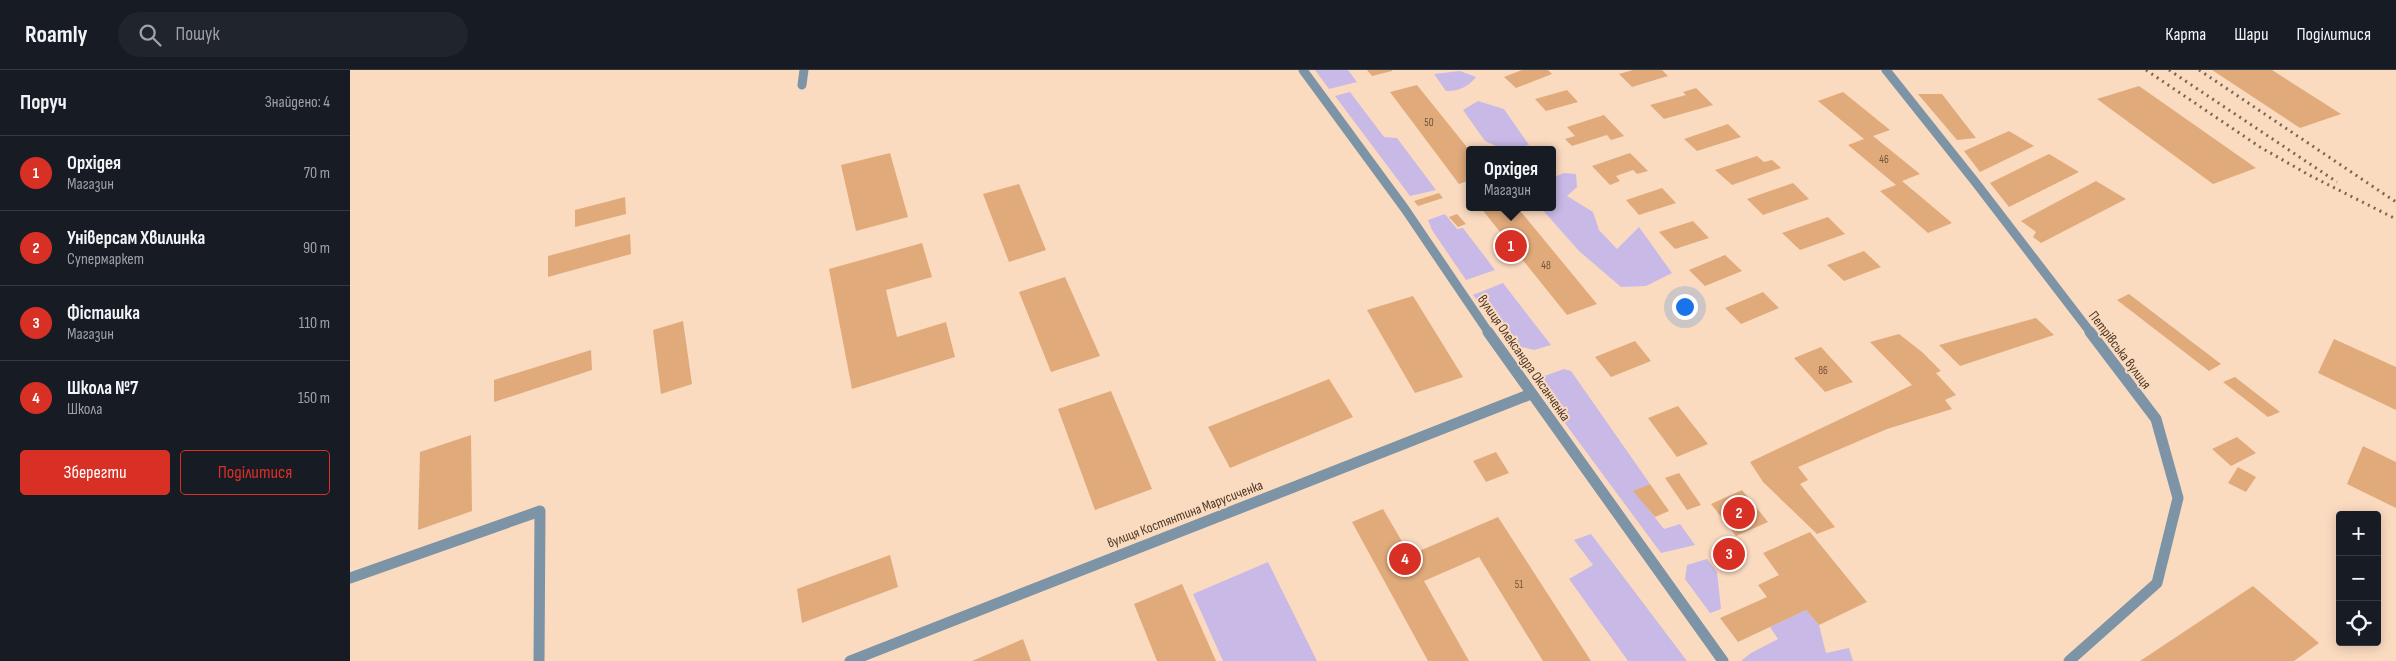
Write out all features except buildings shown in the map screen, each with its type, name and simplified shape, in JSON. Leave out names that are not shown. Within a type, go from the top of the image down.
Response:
[{"type":"street","points":[[802,85],[804,70]]},
{"type":"street","name":"вулиця Олександра Оксанченка","points":[[1303,70],[1405,209],[1531,394],[1723,661]]},
{"type":"street","name":"Петрівська вулиця","points":[[1886,70],[1970,176],[2156,419],[2178,498],[2157,583],[2069,661]]},
{"type":"street","name":"вулиця Костянтина Марусиченка","points":[[850,661],[1531,394]]},
{"type":"street","points":[[350,578],[540,511],[539,661]]},
{"type":"shaded area","points":[[1315,70],[1348,70],[1357,82],[1329,89]]},
{"type":"shaded area","points":[[1460,71],[1476,77],[1463,88],[1450,91],[1446,91],[1434,74]]},
{"type":"shaded area","points":[[1350,92],[1384,137],[1397,138],[1436,190],[1410,196],[1335,96]]},
{"type":"shaded area","points":[[1478,101],[1504,109],[1529,145],[1496,146],[1485,141],[1463,110]]},
{"type":"shaded area","points":[[1564,173],[1576,174],[1577,187],[1567,196],[1593,212],[1599,230],[1617,249],[1639,227],[1672,273],[1646,286],[1621,287],[1579,251],[1544,211],[1556,211],[1556,176]]},
{"type":"shaded area","points":[[1445,214],[1457,229],[1463,228],[1495,270],[1466,280],[1432,230],[1428,220]]},
{"type":"shaded area","points":[[1503,283],[1551,345],[1534,350],[1514,345],[1473,295]]},
{"type":"shaded area","points":[[1564,369],[1571,371],[1650,484],[1634,491],[1664,529],[1680,524],[1695,545],[1661,553],[1533,380]]},
{"type":"shaded area","points":[[1591,534],[1687,661],[1628,661],[1569,579],[1593,565],[1574,540]]},
{"type":"shaded area","points":[[1707,559],[1717,572],[1721,609],[1710,613],[1685,579],[1687,565]]},
{"type":"shaded area","points":[[1268,562],[1317,661],[1223,661],[1193,594]]},
{"type":"shaded area","points":[[1806,610],[1819,625],[1826,653],[1849,648],[1853,661],[1741,661],[1751,653],[1778,639],[1770,627]]},
{"type":"railway","points":[[2146,70],[2260,147],[2309,175],[2396,219]]},
{"type":"railway","points":[[2169,70],[2337,182]]},
{"type":"railway","points":[[2199,70],[2396,202]]},
{"type":"place","name":"Орхідея","points":[[1511,246]]},
{"type":"place","name":"Універсам Хвилинка","points":[[1739,513]]},
{"type":"place","name":"Фісташка","points":[[1729,554]]},
{"type":"place","name":"Школа №7","points":[[1405,559]]}]
